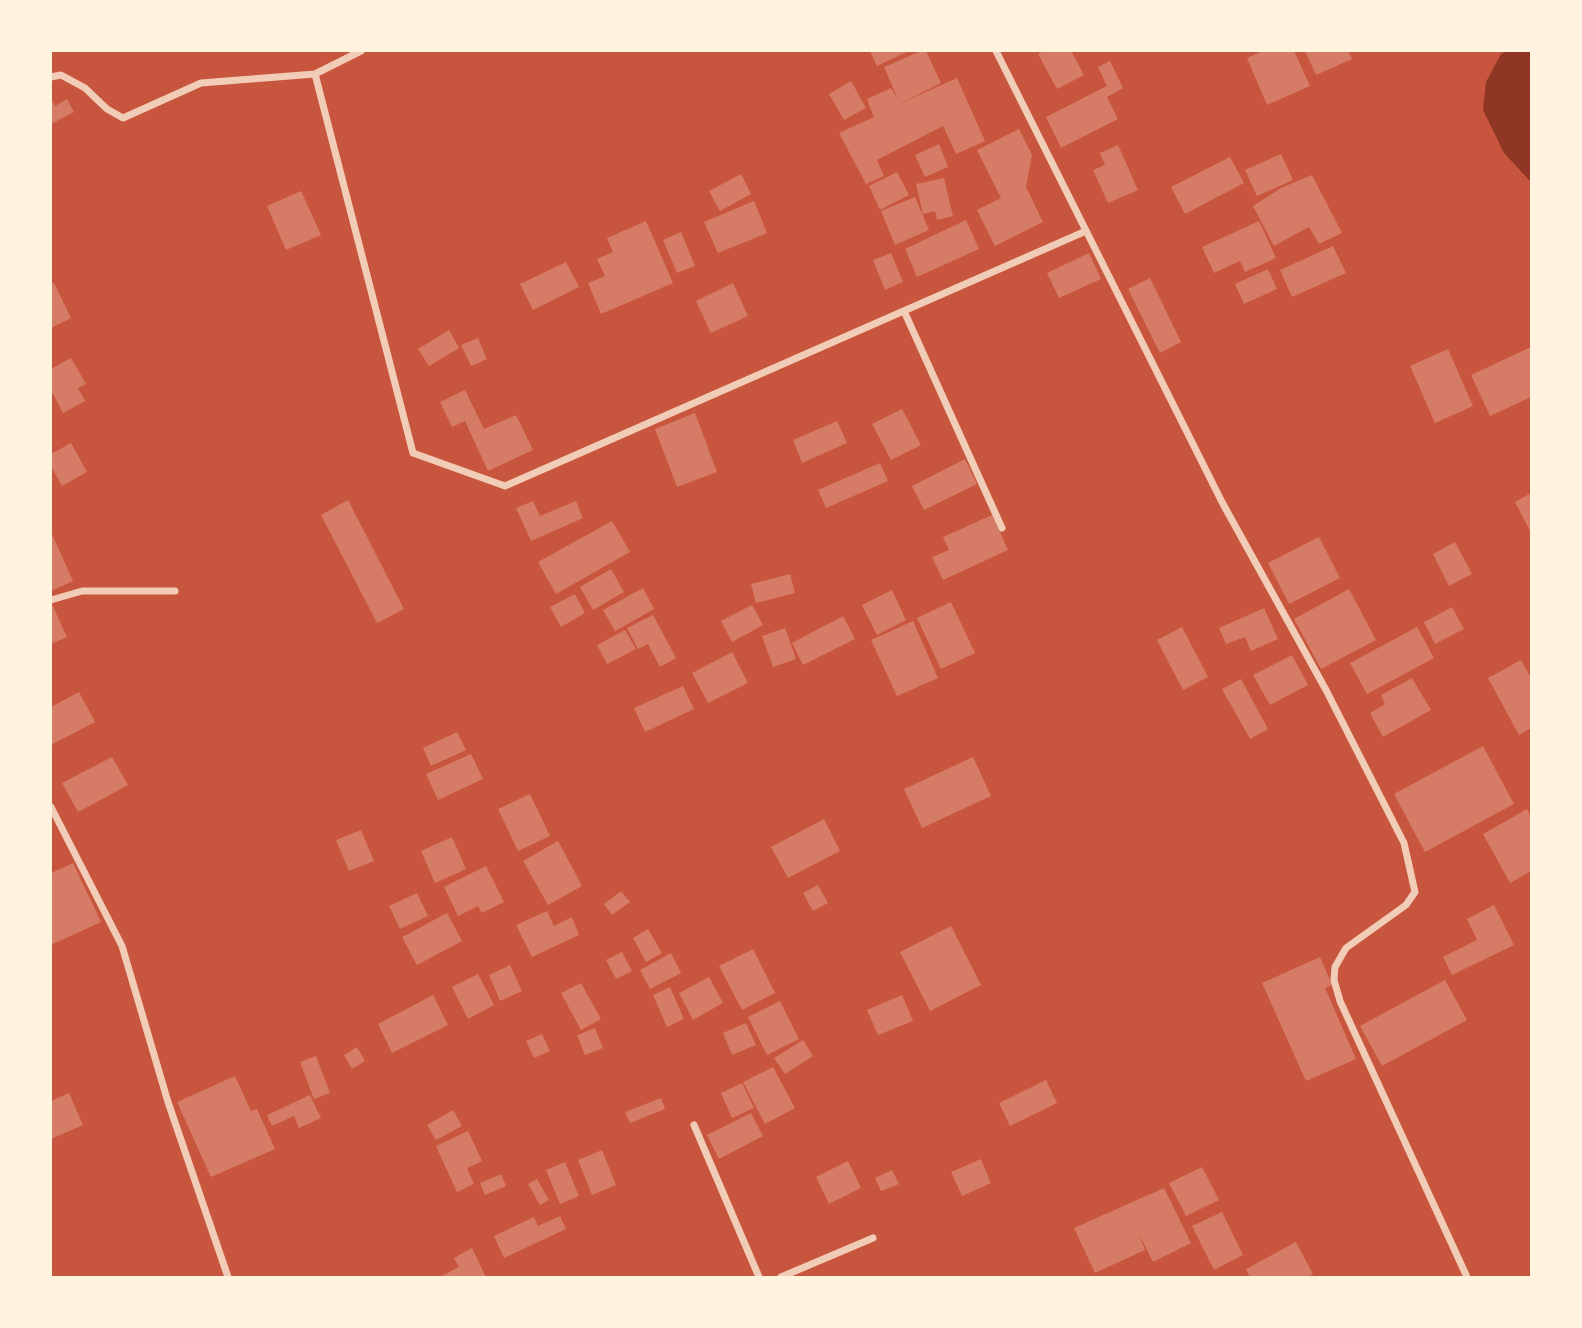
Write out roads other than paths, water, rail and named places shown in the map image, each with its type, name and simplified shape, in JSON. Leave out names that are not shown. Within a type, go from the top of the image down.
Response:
[{"type":"street","points":[[51,77],[61,75],[85,88],[107,109],[123,118],[201,83],[315,74],[361,51]]},
{"type":"street","points":[[996,51],[1223,504],[1326,691],[1404,843],[1415,892],[1406,905],[1346,948],[1335,967],[1334,980],[1340,1001],[1466,1277]]},
{"type":"street","points":[[315,74],[413,453],[505,486],[1086,231]]},
{"type":"street","points":[[904,311],[1002,528]]},
{"type":"street","points":[[51,600],[82,591],[175,591]]},
{"type":"street","points":[[51,807],[122,946],[168,1102],[228,1277]]},
{"type":"street","points":[[694,1125],[759,1277]]},
{"type":"street","points":[[781,1277],[873,1238]]}]
